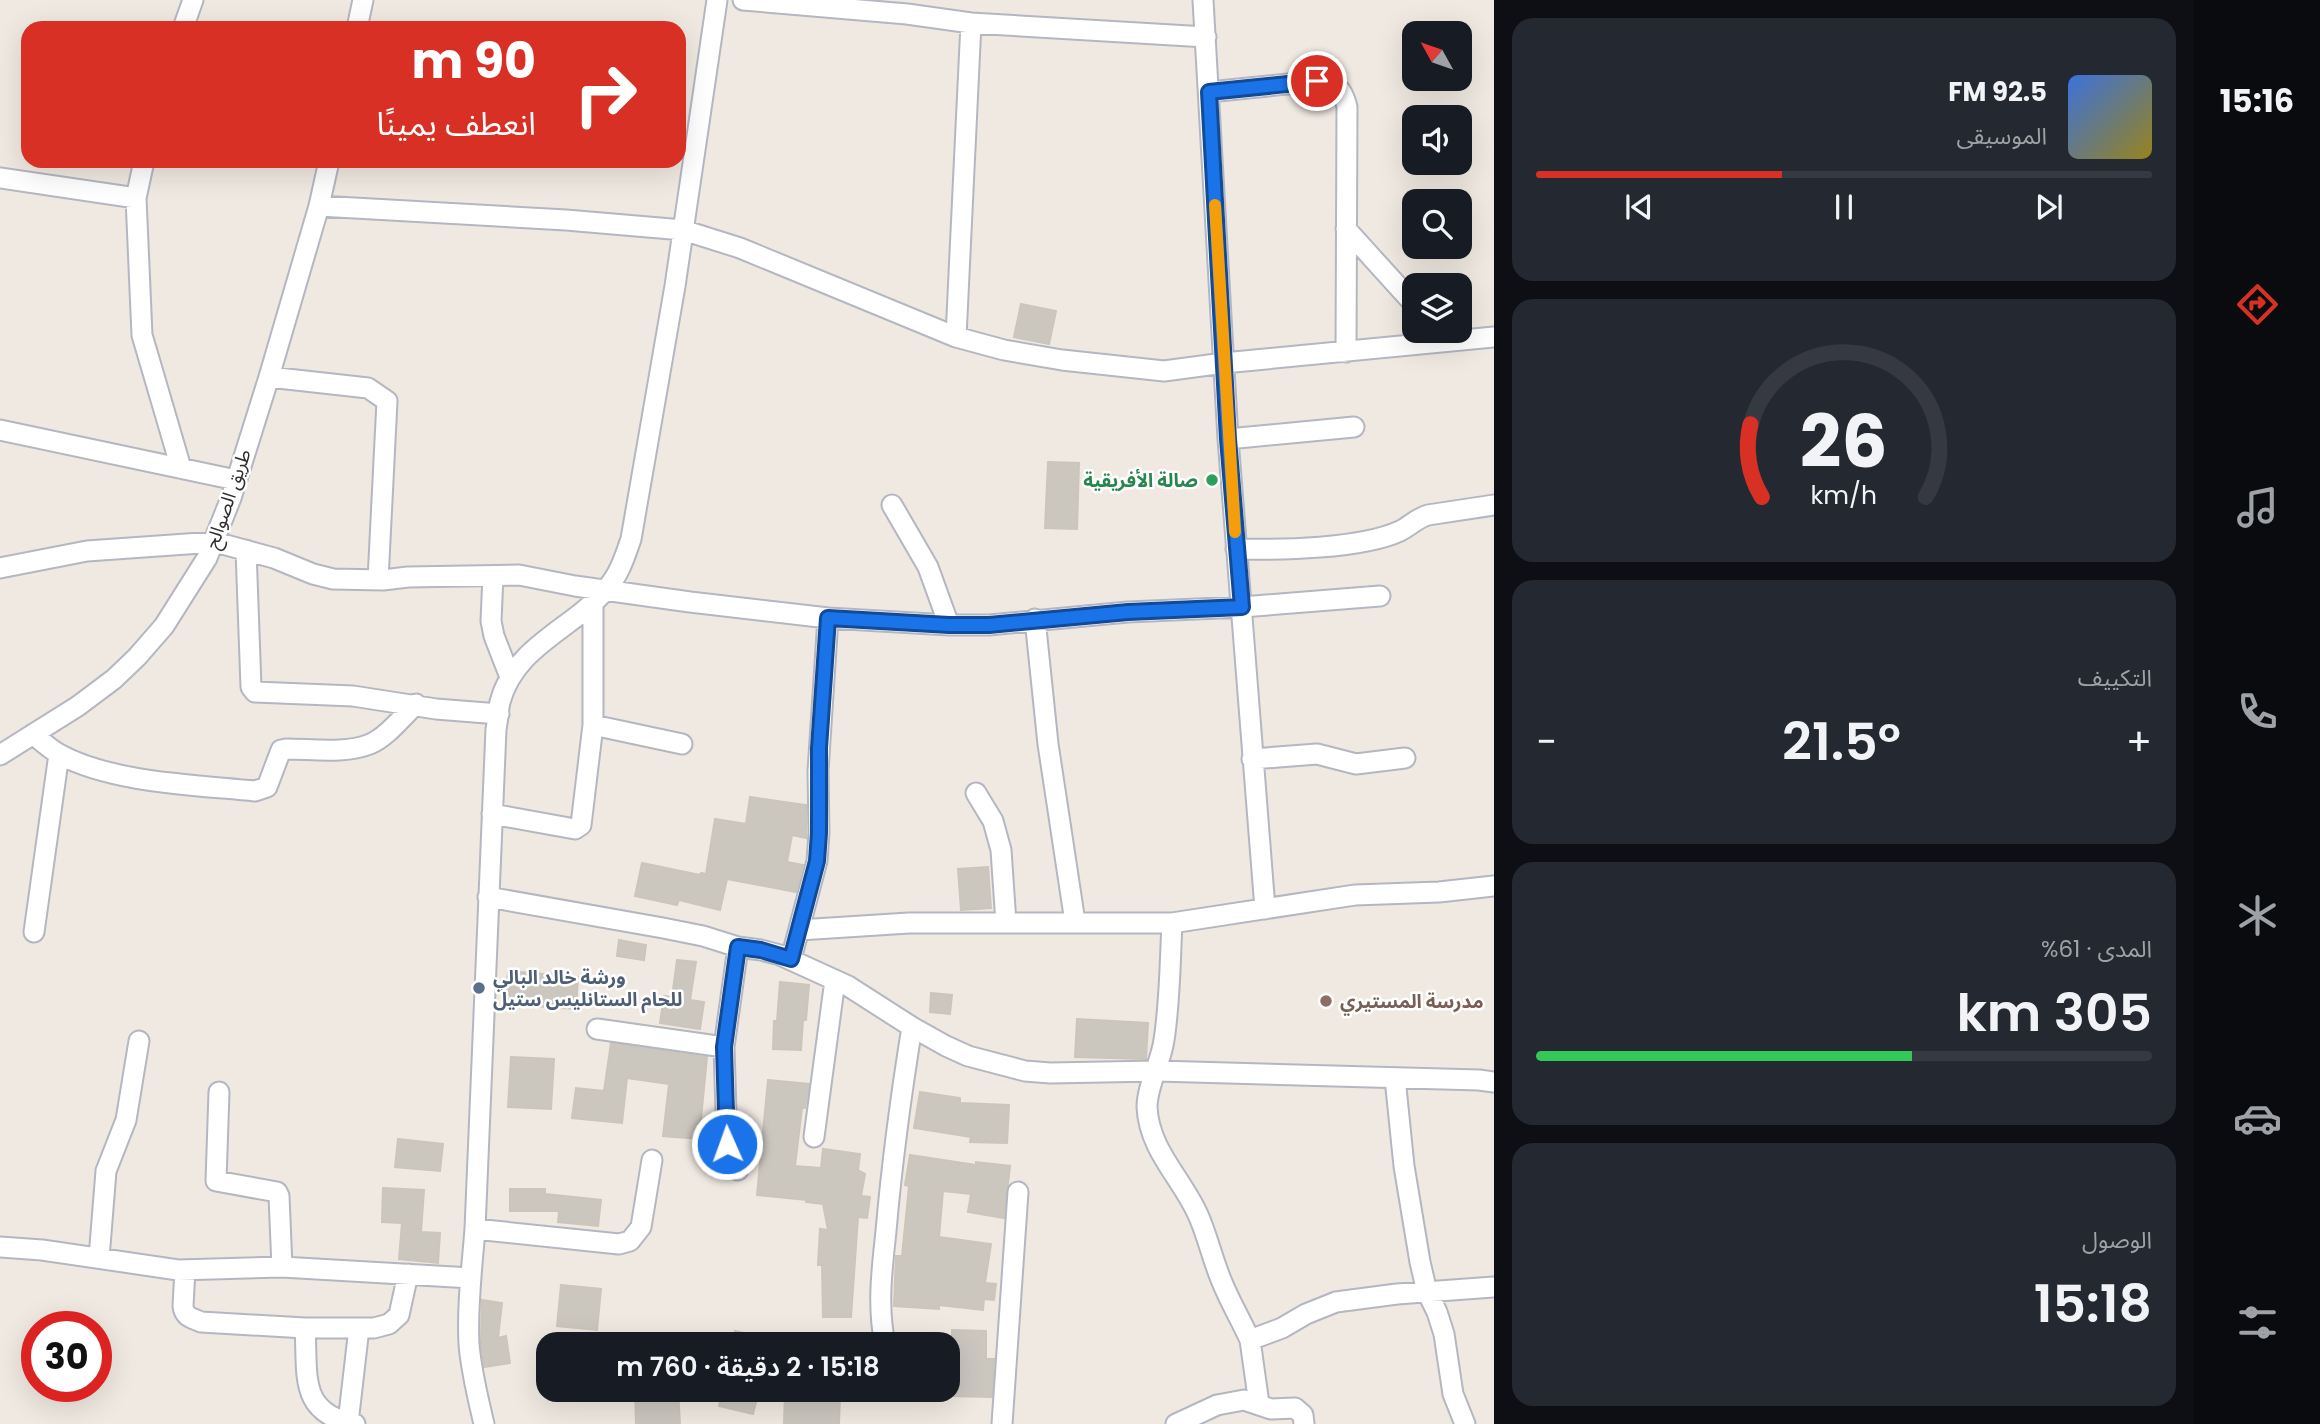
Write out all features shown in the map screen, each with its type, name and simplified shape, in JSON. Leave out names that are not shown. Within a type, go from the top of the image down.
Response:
[{"type":"street","points":[[186,21],[193,0]]},
{"type":"street","points":[[358,21],[363,0]]},
{"type":"street","points":[[484,1424],[470,1345],[471,1278],[492,814],[500,702],[510,677],[522,660],[540,642],[600,596],[620,570],[631,539],[683,230],[717,0]]},
{"type":"street","points":[[743,0],[907,7],[971,23],[1206,37]]},
{"type":"street","points":[[1203,0],[1228,439],[1265,909]]},
{"type":"street","points":[[956,337],[971,23]]},
{"type":"street","points":[[1209,92],[1317,81],[1328,81],[1341,90],[1347,107],[1346,352]]},
{"type":"street","points":[[142,168],[136,198],[142,335],[181,468]]},
{"type":"street","name":"طريق الصوالح","points":[[12,743],[78,706],[114,679],[137,657],[155,638],[183,598],[215,542],[269,376],[319,206],[327,168]]},
{"type":"street","points":[[0,178],[136,198]]},
{"type":"street","points":[[319,206],[566,220],[683,230],[740,248],[956,337],[1004,350],[1141,370],[1187,369],[1346,352],[1402,343]]},
{"type":"street","points":[[1346,229],[1402,290]]},
{"type":"street","points":[[1472,337],[1494,337]]},
{"type":"street","points":[[269,376],[368,388],[387,401],[378,580]]},
{"type":"street","points":[[1228,439],[1354,427]]},
{"type":"street","points":[[0,430],[236,480]]},
{"type":"street","points":[[892,505],[928,567],[949,625]]},
{"type":"street","points":[[1236,549],[1279,550],[1347,543],[1400,531],[1428,514],[1494,505]]},
{"type":"street","points":[[0,568],[87,551],[215,542],[333,579],[519,575],[575,586],[600,596],[828,618],[949,625],[989,625],[1035,619],[1380,596]]},
{"type":"street","points":[[246,550],[253,691],[352,696],[436,709],[499,714]]},
{"type":"street","points":[[493,576],[491,621],[510,677]]},
{"type":"street","points":[[492,814],[575,829],[581,825],[593,725],[600,596]]},
{"type":"street","points":[[791,959],[817,861],[818,771],[828,618]]},
{"type":"street","points":[[1035,619],[1048,744],[1075,922]]},
{"type":"street","points":[[12,743],[139,778],[256,791],[267,787],[281,750],[349,749],[370,744],[416,704]]},
{"type":"street","points":[[593,725],[682,744]]},
{"type":"street","points":[[34,932],[59,754]]},
{"type":"street","points":[[1252,759],[1317,754],[1356,764],[1405,758]]},
{"type":"street","points":[[976,793],[993,821],[1002,850],[1006,923]]},
{"type":"street","points":[[799,930],[909,923],[1172,923],[1355,895],[1439,892],[1494,886]]},
{"type":"street","points":[[488,897],[703,936],[791,959],[835,980],[912,1027],[968,1056],[1025,1071],[1494,1082]]},
{"type":"street","points":[[1172,923],[1164,1043],[1148,1096],[1147,1109],[1152,1135],[1162,1158],[1189,1196],[1200,1218],[1223,1284],[1250,1340],[1258,1404]]},
{"type":"street","points":[[738,947],[724,1047],[727,1144],[738,1170]]},
{"type":"street","points":[[814,1137],[835,980]]},
{"type":"street","points":[[882,1332],[880,1299],[886,1230],[899,1104],[912,1027]]},
{"type":"street","points":[[597,1029],[724,1047]]},
{"type":"street","points":[[99,1258],[106,1171],[126,1120],[139,1041]]},
{"type":"street","points":[[1395,1078],[1404,1166],[1427,1292],[1444,1334],[1453,1394],[1465,1424]]},
{"type":"street","points":[[219,1092],[216,1181],[277,1192],[282,1267]]},
{"type":"street","points":[[475,1229],[619,1244],[630,1241],[641,1227],[652,1160]]},
{"type":"street","points":[[1002,1424],[1017,1192]]},
{"type":"street","points":[[0,1247],[185,1270],[282,1267],[471,1278]]},
{"type":"street","points":[[185,1270],[183,1306],[188,1317],[201,1322],[305,1328],[374,1328],[389,1324],[399,1315],[408,1273]]},
{"type":"street","points":[[1250,1340],[1336,1302],[1360,1297],[1494,1287]]},
{"type":"street","points":[[305,1328],[309,1388],[313,1401],[321,1411],[351,1423],[359,1328]]},
{"type":"street","points":[[1176,1424],[1217,1405],[1244,1400],[1271,1409],[1295,1408],[1303,1415],[1304,1424]]},
{"type":"building","points":[[1021,304],[1056,311],[1049,344],[1014,337]]},
{"type":"building","points":[[1048,462],[1079,463],[1077,529],[1045,528]]},
{"type":"building","points":[[750,797],[806,805],[806,838],[792,835],[787,862],[803,865],[796,892],[727,879],[720,910],[679,900],[677,905],[635,896],[642,863],[706,874],[715,819],[746,824]]},
{"type":"building","points":[[988,867],[991,908],[961,910],[958,869]]},
{"type":"building","points":[[619,940],[646,945],[644,960],[617,956]]},
{"type":"building","points":[[677,960],[696,962],[690,1000],[704,1002],[700,1029],[660,1023],[664,996],[672,997]]},
{"type":"building","points":[[508,971],[578,977],[576,1009],[505,1004]]},
{"type":"building","points":[[780,982],[809,985],[801,1050],[773,1049]]},
{"type":"building","points":[[931,993],[952,995],[950,1014],[930,1012]]},
{"type":"building","points":[[1077,1019],[1148,1023],[1146,1059],[1075,1057]]},
{"type":"building","points":[[611,1043],[707,1057],[699,1139],[663,1136],[669,1084],[627,1078],[622,1123],[572,1118],[576,1088],[604,1091]]},
{"type":"building","points":[[511,1057],[554,1059],[551,1109],[508,1107]]},
{"type":"building","points":[[768,1080],[809,1084],[805,1108],[802,1108],[795,1166],[821,1168],[823,1149],[860,1154],[858,1170],[865,1174],[861,1196],[870,1197],[867,1218],[858,1217],[851,1317],[823,1317],[822,1265],[818,1265],[820,1229],[828,1230],[823,1204],[757,1195]]},
{"type":"building","points":[[920,1092],[960,1098],[960,1103],[1009,1105],[1007,1143],[970,1142],[971,1137],[914,1128]]},
{"type":"building","points":[[398,1139],[443,1144],[440,1171],[395,1167]]},
{"type":"building","points":[[910,1155],[976,1165],[976,1162],[1010,1166],[1004,1218],[968,1212],[971,1194],[943,1191],[939,1237],[991,1244],[985,1283],[996,1284],[994,1300],[984,1299],[983,1310],[939,1305],[939,1309],[894,1306],[896,1256],[902,1256],[909,1186],[905,1185]]},
{"type":"building","points":[[383,1188],[424,1190],[421,1232],[440,1233],[438,1263],[399,1259],[402,1223],[382,1222]]},
{"type":"building","points":[[510,1189],[545,1189],[545,1194],[601,1200],[598,1226],[558,1222],[559,1211],[510,1211]]},
{"type":"building","points":[[561,1285],[601,1289],[597,1330],[557,1326]]},
{"type":"building","points":[[482,1300],[502,1303],[498,1338],[506,1336],[510,1363],[484,1367],[481,1343]]},
{"type":"building","points":[[986,1331],[986,1359],[994,1359],[992,1397],[960,1396],[960,1332],[952,1332]]},
{"type":"building","points":[[635,1402],[679,1402],[680,1424],[636,1424]]},
{"type":"building","points":[[720,1402],[756,1402],[753,1414],[719,1406]]},
{"type":"building","points":[[785,1402],[840,1402],[839,1424],[784,1424]]},
{"type":"slow traffic","points":[[1215,205],[1235,532]]},
{"type":"place","name":"صالة الأفريقية","points":[[1212,480]]},
{"type":"place","name":"ورشة خالد البالي للحام الستانليس ستيل","points":[[479,988]]},
{"type":"place","name":"مدرسة المستيري","points":[[1326,1001]]},
{"type":"route","points":[[727,1144],[724,1047],[738,947],[761,950],[791,959],[817,861],[819,748],[828,618],[989,625],[1128,612],[1242,607],[1228,439],[1209,92],[1317,81]]}]
